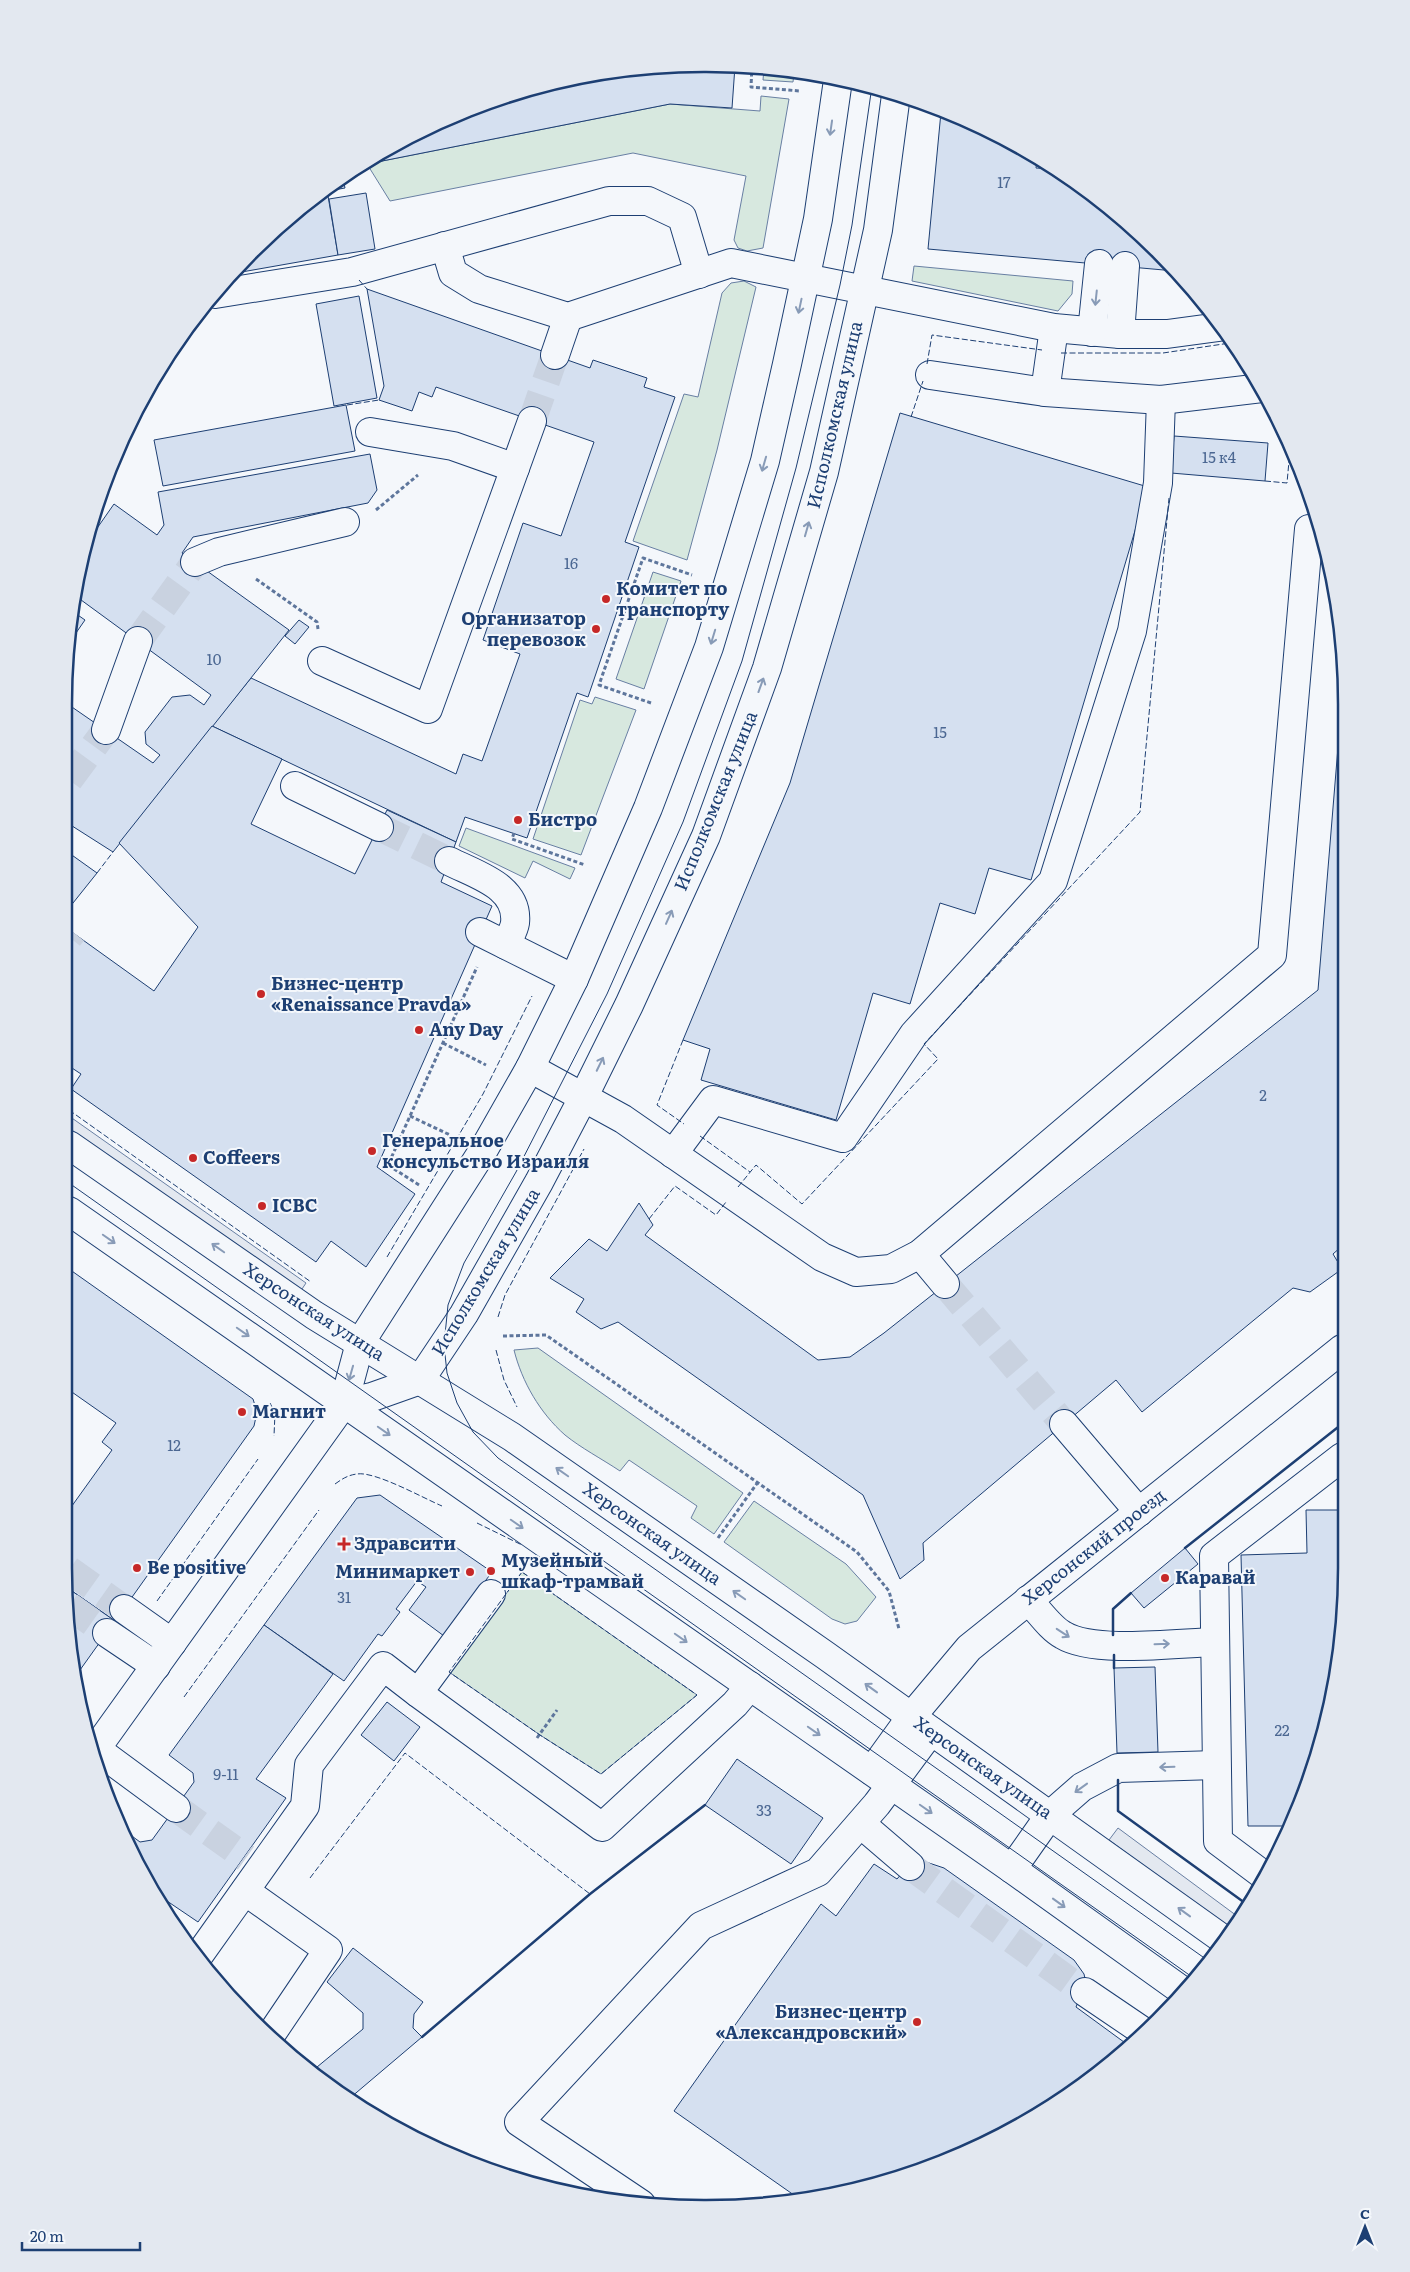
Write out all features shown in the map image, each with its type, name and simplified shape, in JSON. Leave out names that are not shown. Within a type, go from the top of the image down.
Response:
[{"type":"street","points":[[98,1745],[344,1403],[360,1343],[484,1149],[530,1068],[574,979],[648,808],[710,647],[765,461],[818,219],[837,87]]},
{"type":"street","name":"Исполкомская улица","points":[[420,1380],[464,1314],[584,1096],[629,1005],[706,836],[768,668],[824,472],[878,230],[895,102]]},
{"type":"street","points":[[225,292],[352,272],[609,201],[648,201],[682,217],[699,274]]},
{"type":"street","points":[[445,246],[453,273],[479,289],[568,317],[731,263],[1054,328],[1120,334],[1167,334],[1212,327]]},
{"type":"street","points":[[1092,332],[1112,265],[1120,334]]},
{"type":"street","points":[[555,355],[568,317]]},
{"type":"street","points":[[1045,392],[1054,328]]},
{"type":"street","points":[[930,375],[1045,392],[1161,400],[1253,389]]},
{"type":"street","points":[[673,1154],[713,1100],[843,1138],[914,1034],[1053,881],[1132,631],[1158,482],[1161,400]]},
{"type":"street","points":[[322,662],[428,709],[532,420]]},
{"type":"street","points":[[370,432],[453,446],[515,468]]},
{"type":"street","points":[[194,562],[219,552],[345,522]]},
{"type":"street","points":[[530,1068],[623,1119],[822,1257],[856,1272],[891,1270],[920,1254],[1272,955],[1309,529]]},
{"type":"street","points":[[106,730],[138,641]]},
{"type":"street","points":[[295,786],[379,827]]},
{"type":"street","points":[[449,861],[506,892],[514,908],[515,925],[492,938]]},
{"type":"street","points":[[492,938],[574,979]]},
{"type":"street","name":"Херсонская улица","points":[[72,1146],[314,1315],[512,1437],[1050,1815],[1218,1936]]},
{"type":"street","points":[[72,1213],[1012,1869],[1178,1987]]},
{"type":"street","points":[[920,1254],[945,1284]]},
{"type":"street","name":"Херсонский проезд","points":[[627,2194],[519,2122],[701,1926],[818,1872],[860,1824],[882,1778],[921,1724],[969,1648],[1338,1352]]},
{"type":"street","points":[[344,1403],[372,1397],[420,1380]]},
{"type":"street","points":[[1064,1424],[1139,1512]]},
{"type":"street","points":[[1259,1872],[1218,1841],[1214,1556],[1338,1460]]},
{"type":"street","points":[[418,1693],[491,1594]]},
{"type":"street","points":[[1028,1600],[1063,1635],[1083,1642],[1114,1646],[1215,1642]]},
{"type":"street","points":[[124,1609],[172,1643]]},
{"type":"street","points":[[107,1632],[156,1666]]},
{"type":"street","points":[[202,1951],[245,1891],[253,1863],[305,1806],[309,1765],[383,1666],[602,1827],[735,1704],[750,1686]]},
{"type":"street","points":[[102,1756],[176,1808]]},
{"type":"street","points":[[1012,1869],[1050,1815],[1082,1787],[1118,1768],[1216,1765]]},
{"type":"street","points":[[860,1824],[910,1866]]},
{"type":"street","points":[[245,1891],[328,1950],[274,2030]]},
{"type":"street","points":[[1085,1992],[1131,2031]]},
{"type":"path","points":[[752,75],[751,87],[800,91]]},
{"type":"path","points":[[345,522],[370,514],[419,474]]},
{"type":"path","points":[[219,552],[318,622]]},
{"type":"path","points":[[651,703],[599,685],[643,558],[692,575]]},
{"type":"path","points":[[514,833],[512,839],[588,866]]},
{"type":"path","points":[[423,1187],[388,1165],[492,938]]},
{"type":"path","points":[[443,1044],[486,1065]]},
{"type":"path","points":[[410,1116],[450,1135]]},
{"type":"path","points":[[503,1336],[546,1335],[857,1552],[889,1591],[899,1629]]},
{"type":"path","points":[[715,1542],[758,1482]]},
{"type":"shaded area","points":[[763,76],[793,79],[793,82],[763,80]]},
{"type":"shaded area","points":[[761,96],[789,99],[763,248],[747,251],[738,248],[734,240],[746,176],[633,153],[390,201],[370,169],[383,161],[670,104],[760,111]]},
{"type":"shaded area","points":[[914,266],[1073,281],[1072,294],[1058,311],[912,281]]},
{"type":"shaded area","points":[[744,281],[756,287],[717,450],[687,560],[633,541],[684,394],[698,397],[722,293],[731,283]]},
{"type":"shaded area","points":[[653,572],[681,581],[644,689],[616,679]]},
{"type":"shaded area","points":[[595,697],[636,710],[581,855],[533,839],[580,700],[592,704]]},
{"type":"shaded area","points":[[466,828],[575,868],[570,879],[533,861],[525,878],[459,846]]},
{"type":"shaded area","points":[[72,1118],[306,1283],[298,1295],[72,1135]]},
{"type":"shaded area","points":[[538,1348],[743,1493],[714,1534],[691,1518],[697,1506],[629,1460],[620,1471],[565,1435],[556,1426],[533,1396],[517,1362],[514,1350]]},
{"type":"shaded area","points":[[754,1501],[846,1564],[876,1597],[857,1621],[845,1624],[832,1619],[724,1542]]},
{"type":"shaded area","points":[[522,1572],[697,1695],[601,1774],[540,1735],[449,1672]]},
{"type":"shaded area","points":[[1118,1828],[1234,1914],[1226,1926],[1109,1840]]},
{"type":"building","points":[[705,72],[734,73],[732,108],[670,104],[383,161],[425,138],[463,121],[541,94],[622,78]]},
{"type":"building","points":[[940,118],[985,138],[1021,157],[1056,179],[1122,229],[1164,270],[928,249]]},
{"type":"building","points":[[366,193],[375,249],[338,255],[329,199]]},
{"type":"building","points":[[328,197],[338,255],[245,271],[288,229]]},
{"type":"building","points":[[367,289],[590,368],[593,360],[647,378],[644,387],[675,397],[625,542],[639,547],[588,697],[577,693],[527,838],[465,817],[456,842],[212,726],[251,678],[456,774],[463,754],[482,761],[520,654],[483,640],[523,523],[561,536],[594,442],[436,387],[432,397],[419,392],[412,411],[379,400],[384,386]]},
{"type":"building","points":[[359,296],[377,398],[334,406],[316,304]]},
{"type":"building","points":[[346,405],[355,451],[163,486],[154,440]]},
{"type":"building","points":[[900,413],[1148,487],[1031,880],[989,868],[975,914],[940,903],[910,1004],[873,993],[836,1120],[701,1080],[710,1049],[683,1040],[790,783]]},
{"type":"building","points":[[1174,436],[1268,443],[1265,481],[1171,473]]},
{"type":"building","points":[[370,454],[377,490],[368,503],[193,537],[182,553],[289,630],[113,852],[72,826],[72,707],[153,763],[160,755],[146,744],[145,732],[172,697],[190,695],[204,705],[211,695],[82,600],[99,526],[114,504],[157,535],[164,525],[158,492]]},
{"type":"building","points":[[79,616],[85,620],[77,631]]},
{"type":"building","points":[[299,620],[309,627],[295,644],[285,636]]},
{"type":"building","name":"Бизнес-центр «Renaissance Pravda»","points":[[212,726],[282,759],[251,824],[355,874],[387,810],[456,842],[441,882],[492,906],[377,1167],[415,1194],[366,1267],[331,1241],[316,1262],[72,1090],[81,1074],[72,1068],[72,932],[154,991],[198,927],[119,843]]},
{"type":"building","points":[[1338,747],[1338,1250],[1333,1254],[1338,1262],[1338,1272],[1310,1292],[1293,1288],[1142,1412],[1116,1380],[923,1543],[924,1560],[900,1579],[863,1495],[618,1322],[601,1329],[576,1312],[584,1299],[550,1278],[589,1239],[607,1251],[639,1203],[653,1225],[645,1235],[818,1360],[850,1357],[884,1333],[1318,990]]},
{"type":"building","points":[[72,855],[97,873],[72,904]]},
{"type":"building","points":[[72,1271],[253,1399],[257,1412],[254,1426],[115,1621],[73,1592],[72,1506],[112,1450],[102,1442],[116,1423],[72,1392]]},
{"type":"building","points":[[380,1495],[492,1572],[444,1636],[409,1610],[426,1587],[417,1581],[396,1609],[400,1612],[382,1636],[378,1634],[344,1681],[264,1625],[357,1498]]},
{"type":"building","points":[[1306,1510],[1338,1510],[1338,1567],[1332,1650],[1316,1731],[1304,1770],[1281,1826],[1248,1826],[1241,1555],[1307,1553]]},
{"type":"building","name":"Каравай","points":[[1185,1548],[1198,1564],[1144,1608],[1131,1593]]},
{"type":"building","points":[[73,1592],[115,1621],[81,1668]]},
{"type":"building","points":[[264,1625],[333,1674],[256,1779],[286,1798],[198,1922],[169,1903],[134,1837],[140,1842],[152,1840],[194,1782],[193,1773],[169,1755]]},
{"type":"building","points":[[1155,1667],[1158,1752],[1117,1753],[1114,1668]]},
{"type":"building","points":[[387,1702],[420,1727],[394,1761],[361,1735]]},
{"type":"building","points":[[737,1759],[823,1818],[791,1864],[705,1805]]},
{"type":"building","name":"Бизнес-центр «Александровский»","points":[[926,1862],[944,1868],[1074,1960],[1084,1974],[1086,1983],[1076,2007],[1123,2042],[1090,2069],[1056,2093],[1021,2115],[985,2134],[908,2166],[869,2178],[792,2193],[674,2111],[821,1904],[836,1916],[874,1864],[897,1879],[903,1872]]},
{"type":"building","points":[[353,1948],[423,2002],[414,2014],[413,2028],[422,2037],[355,2094],[317,2067],[363,2029],[363,2013],[327,1982]]},
{"type":"tunnel","points":[[532,421],[555,355]]},
{"type":"tunnel","points":[[138,641],[195,562]]},
{"type":"tunnel","points":[[72,776],[106,730]]},
{"type":"tunnel","points":[[379,827],[449,861]]},
{"type":"tunnel","points":[[945,1284],[1064,1424]]},
{"type":"tunnel","points":[[72,1572],[124,1609]]},
{"type":"tunnel","points":[[74,1610],[107,1633]]},
{"type":"tunnel","points":[[176,1808],[246,1858]]},
{"type":"tunnel","points":[[910,1866],[1085,1992]]},
{"type":"tram line","points":[[871,95],[852,225],[840,285],[796,468],[742,661],[683,822],[607,994],[516,1172],[464,1263],[448,1305],[444,1345],[447,1373],[457,1403],[473,1432],[498,1458],[1203,1957]]},
{"type":"tram line","points":[[72,1185],[1189,1975]]},
{"type":"fence","points":[[359,280],[367,289]]},
{"type":"fence","points":[[927,364],[932,335],[1042,350]]},
{"type":"fence","points":[[1061,353],[1163,353],[1224,344]]},
{"type":"fence","points":[[911,417],[923,381]]},
{"type":"fence","points":[[347,405],[379,400]]},
{"type":"fence","points":[[1265,481],[1287,483],[1289,463]]},
{"type":"fence","points":[[738,1187],[756,1165],[802,1204],[938,1059],[924,1044],[1140,812],[1169,498]]},
{"type":"fence","points":[[97,873],[113,852]]},
{"type":"fence","points":[[387,1257],[483,1094],[532,996]]},
{"type":"fence","points":[[683,1040],[657,1105],[684,1124]]},
{"type":"fence","points":[[72,1112],[311,1282]]},
{"type":"fence","points":[[700,1136],[750,1172]]},
{"type":"fence","points":[[498,1317],[505,1295],[584,1149]]},
{"type":"fence","points":[[649,1219],[675,1186],[716,1215],[726,1202]]},
{"type":"fence","points":[[496,1350],[504,1380],[517,1407]]},
{"type":"fence","points":[[270,1403],[275,1413],[274,1436]]},
{"type":"fence","points":[[157,1601],[258,1459]]},
{"type":"fence","points":[[335,1484],[351,1475],[365,1474],[387,1481],[442,1506]]},
{"type":"fence","points":[[184,1697],[319,1510]]},
{"type":"fence","points":[[477,1523],[522,1545]]},
{"type":"fence","points":[[522,1572],[697,1695],[601,1774],[540,1735],[449,1672],[522,1572]]},
{"type":"fence","points":[[310,1878],[405,1753],[590,1894]]},
{"type":"wall","points":[[1185,1548],[1338,1427]]},
{"type":"wall","points":[[1113,1635],[1113,1609],[1131,1593]]},
{"type":"wall","points":[[1114,1655],[1114,1668]]},
{"type":"wall","points":[[1118,1780],[1118,1811],[1242,1901]]},
{"type":"wall","points":[[422,2037],[590,1894],[705,1805]]},
{"type":"place","name":"Комитет по транспорту","points":[[606,599]]},
{"type":"place","name":"Организатор перевозок","points":[[596,629]]},
{"type":"place","name":"Бистро","points":[[518,820]]},
{"type":"place","name":"Бизнес-центр «Renaissance Pravda»","points":[[261,994]]},
{"type":"place","name":"Any Day","points":[[419,1030]]},
{"type":"place","name":"Генеральное консульство Израиля","points":[[372,1151]]},
{"type":"place","name":"Coffeers","points":[[193,1158]]},
{"type":"place","name":"ICBC","points":[[262,1206]]},
{"type":"place","name":"Магнит","points":[[242,1412]]},
{"type":"place","name":"Здравсити","points":[[344,1544]]},
{"type":"place","name":"Be positive","points":[[137,1568]]},
{"type":"place","name":"Музейный шкаф-трамвай","points":[[491,1571]]},
{"type":"place","name":"Минимаркет","points":[[470,1572]]},
{"type":"place","name":"Каравай","points":[[1165,1578]]},
{"type":"place","name":"Бизнес-центр «Александровский»","points":[[917,2022]]}]
